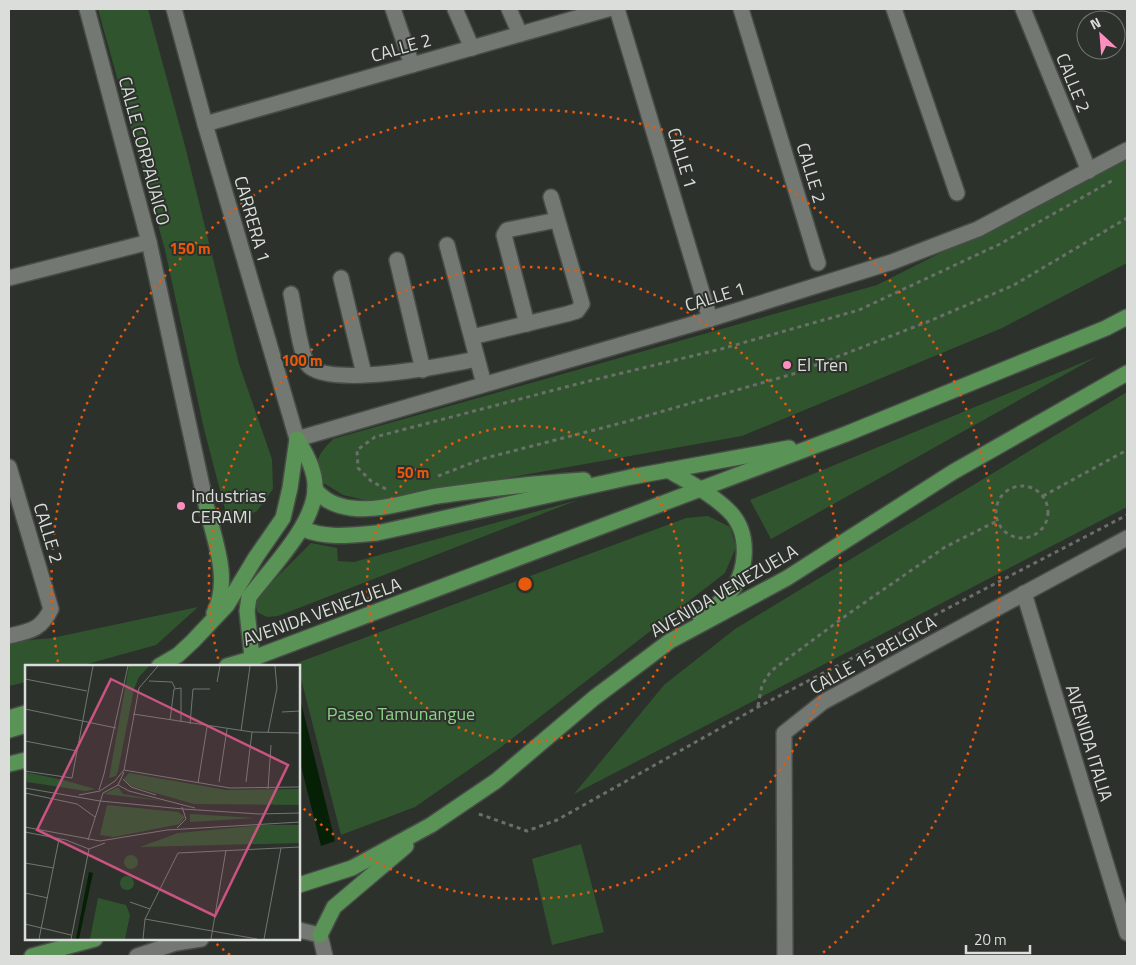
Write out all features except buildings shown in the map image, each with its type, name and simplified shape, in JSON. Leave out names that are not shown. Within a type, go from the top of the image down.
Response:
[{"type":"main road","name":"AVENIDA VENEZUELA","points":[[235,665],[252,663],[846,434],[1097,332],[1127,317]]},
{"type":"main road","name":"AVENIDA VENEZUELA","points":[[300,885],[352,868],[431,825],[496,781],[594,698],[670,641],[787,578],[953,472],[1127,373]]},
{"type":"main road","points":[[303,529],[314,533],[345,536],[377,532],[631,477],[772,452],[846,434]]},
{"type":"main road","points":[[297,439],[307,455],[315,489],[323,499],[337,505],[352,508],[376,508],[509,485],[631,477]]},
{"type":"main road","points":[[161,665],[178,655],[228,604],[283,518],[290,488],[297,439]]},
{"type":"main road","points":[[668,470],[701,490],[730,512],[742,535],[746,557],[740,574],[728,594],[670,641]]},
{"type":"main road","points":[[252,663],[246,611],[249,597],[303,529],[315,489]]},
{"type":"main road","points":[[206,508],[222,573],[221,601],[208,625]]},
{"type":"main road","points":[[9,718],[25,713]]},
{"type":"main road","points":[[9,730],[25,725]]},
{"type":"main road","points":[[9,764],[25,760]]},
{"type":"main road","points":[[320,935],[334,906],[431,825]]},
{"type":"main road","points":[[32,956],[91,940]]},
{"type":"street","name":"CALLE CORPAUAICO","points":[[86,9],[149,242],[206,508]]},
{"type":"street","name":"CARRERA 1","points":[[174,9],[205,124],[297,439]]},
{"type":"street","points":[[393,9],[412,65]]},
{"type":"street","points":[[455,9],[472,48]]},
{"type":"street","points":[[509,9],[520,34]]},
{"type":"street","name":"CALLE 2","points":[[205,124],[608,9]]},
{"type":"street","name":"CALLE 1","points":[[617,9],[710,318]]},
{"type":"street","name":"CALLE 2","points":[[741,9],[818,263]]},
{"type":"street","points":[[894,9],[958,193]]},
{"type":"street","name":"CALLE 2","points":[[1023,9],[1089,171]]},
{"type":"street","name":"CALLE 1","points":[[297,439],[710,318],[892,262],[978,228],[1127,150]]},
{"type":"street","points":[[472,337],[577,311],[582,304],[551,198]]},
{"type":"street","points":[[527,324],[504,235],[507,230],[557,220]]},
{"type":"street","points":[[9,278],[149,242]]},
{"type":"street","points":[[447,245],[484,384]]},
{"type":"street","points":[[396,260],[423,370]]},
{"type":"street","points":[[341,278],[364,374]]},
{"type":"street","points":[[291,294],[306,363],[315,372],[338,376],[423,370],[477,359]]},
{"type":"street","name":"CALLE 2","points":[[9,467],[51,609],[44,623],[32,630],[9,636]]},
{"type":"street","name":"CALLE 15 BELGICA","points":[[785,956],[784,732],[823,702],[1127,538]]},
{"type":"street","name":"AVENIDA ITALIA","points":[[1024,593],[1127,933]]},
{"type":"street","points":[[300,930],[320,935],[325,956]]},
{"type":"street","points":[[137,956],[176,943],[195,940]]},
{"type":"path","points":[[393,488],[386,489],[379,485],[358,468],[357,450],[375,438],[585,382],[721,349],[859,310],[1000,244],[1122,175]]},
{"type":"path","points":[[430,479],[482,459],[607,427],[793,374],[927,322],[1014,285],[1127,218]]},
{"type":"path","points":[[1043,496],[1127,450]]},
{"type":"path","points":[[1016,486],[1031,487],[1043,496],[1048,510],[1045,524],[1035,535],[1020,538],[1006,533],[997,521],[996,506],[1003,493],[1016,486]]},
{"type":"path","points":[[457,807],[527,831],[537,829],[557,820],[758,707],[1127,515]]},
{"type":"path","points":[[758,707],[762,685],[771,672],[848,614],[945,547],[997,521]]},
{"type":"green space","points":[[98,9],[148,9],[185,146],[239,364],[272,459],[273,489],[257,511],[242,518],[227,517],[204,429],[165,250]]},
{"type":"green space","points":[[1127,158],[1127,263],[1002,328],[742,436],[373,502],[343,495],[322,482],[318,468],[318,459],[333,439],[877,285]]},
{"type":"green space","points":[[1096,357],[771,539],[750,500]]},
{"type":"green space","points":[[1127,392],[1127,507],[574,794],[664,685],[735,629]]},
{"type":"green space","points":[[578,500],[278,616],[267,617],[257,612],[256,600],[261,593],[311,543],[337,548],[338,561],[354,562]]},
{"type":"green space","name":"Paseo Tamunangue","points":[[708,516],[730,527],[736,547],[725,573],[500,748],[415,807],[341,835],[300,675],[300,665],[297,663],[686,518]]},
{"type":"green space","points":[[198,607],[156,645],[84,665],[25,665],[25,682],[9,686],[9,642],[52,638]]},
{"type":"green space","points":[[581,844],[604,932],[552,945],[532,859]]},
{"type":"shaded area","points":[[300,698],[335,841],[321,846],[300,762]]},
{"type":"place","name":"El Tren","points":[[787,365]]},
{"type":"place","name":"Industrias CERAMI","points":[[181,506]]}]
